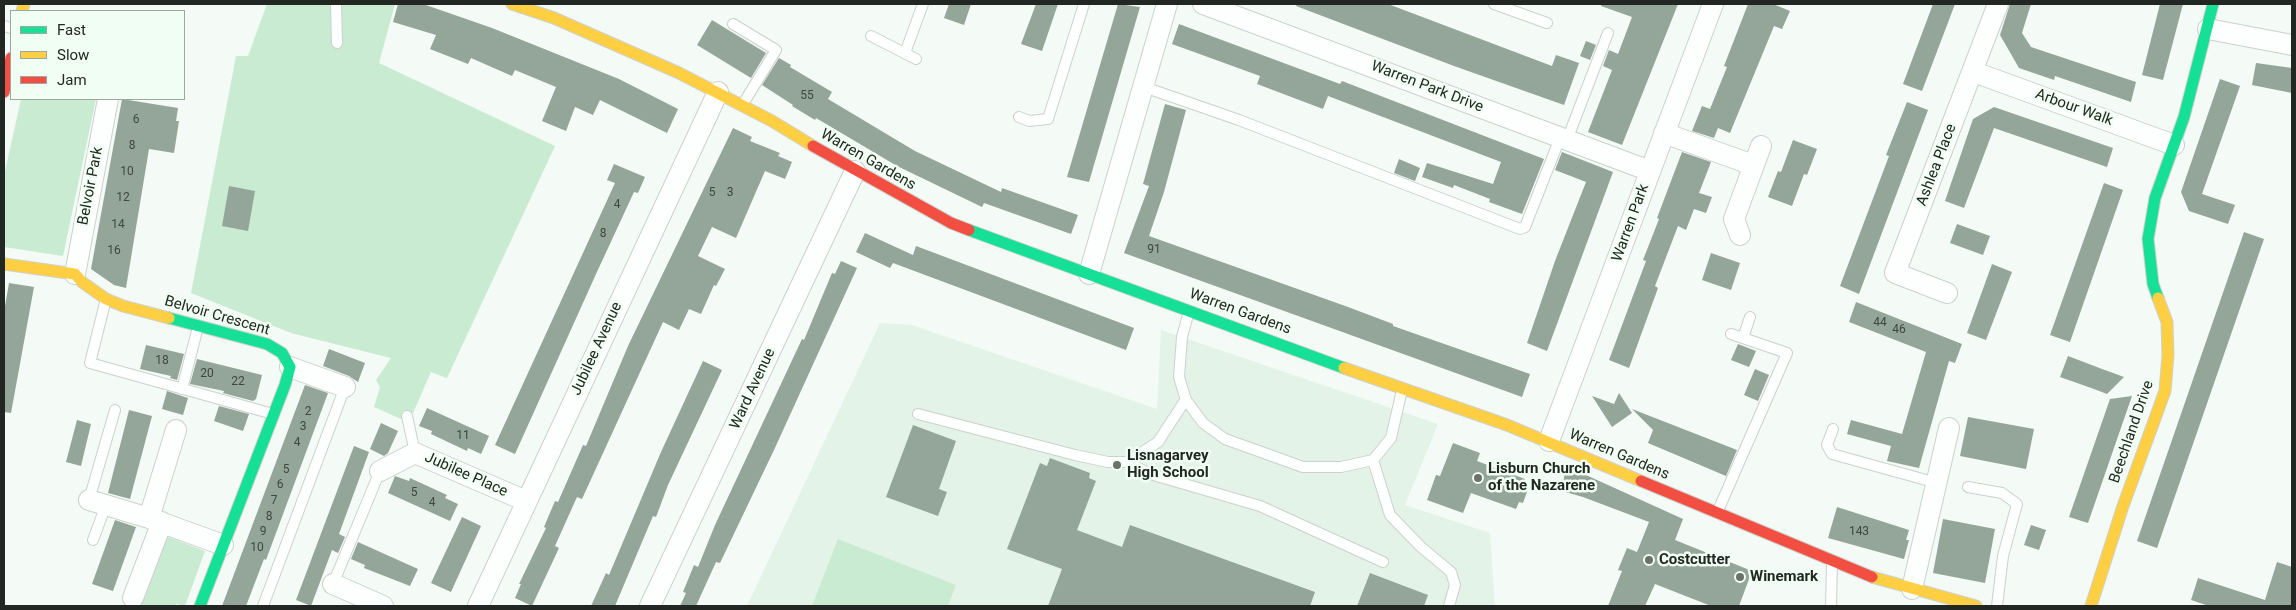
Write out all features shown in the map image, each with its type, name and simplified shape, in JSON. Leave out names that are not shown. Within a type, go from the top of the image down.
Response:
[{"type":"main road","name":"Warren Gardens","points":[[512,4],[554,18],[614,43],[718,92],[855,171],[951,223],[995,241],[1549,441],[1864,575],[1965,605]]},
{"type":"main road","name":"Beechland Drive","points":[[2091,606],[2123,506],[2164,391],[2168,355],[2167,322],[2153,284],[2148,239],[2155,198],[2174,145],[2208,29],[2213,4]]},
{"type":"main road","points":[[4,92],[10,63]]},
{"type":"main road","points":[[4,264],[75,274]]},
{"type":"main road","name":"Belvoir Crescent","points":[[75,274],[82,282],[106,299],[123,306],[267,344],[282,353],[290,367]]},
{"type":"main road","points":[[200,606],[274,414],[290,367]]},
{"type":"street","points":[[1089,274],[1167,4]]},
{"type":"street","name":"Warren Park Drive","points":[[1203,4],[1650,171]]},
{"type":"street","name":"Warren Park","points":[[1549,441],[1713,4]]},
{"type":"street","name":"Ashlea Place","points":[[1947,293],[1895,273],[1974,72],[1998,4]]},
{"type":"street","points":[[2208,29],[2292,44]]},
{"type":"street","name":"Arbour Walk","points":[[1974,72],[2174,145]]},
{"type":"street","name":"Jubilee Avenue","points":[[478,606],[718,92]]},
{"type":"street","name":"Belvoir Park","points":[[75,274],[108,100]]},
{"type":"street","points":[[1664,133],[1753,165]]},
{"type":"street","points":[[1740,235],[1734,219],[1761,146]]},
{"type":"street","name":"Ward Avenue","points":[[650,606],[855,171]]},
{"type":"street","points":[[290,367],[344,388]]},
{"type":"street","points":[[1912,589],[1949,428]]},
{"type":"street","points":[[133,598],[156,520],[176,430]]},
{"type":"street","name":"Jubilee Place","points":[[380,471],[415,452],[526,501]]},
{"type":"street","points":[[98,502],[156,520],[223,545]]},
{"type":"street","points":[[333,584],[383,606]]},
{"type":"lane","points":[[336,4],[337,43]]},
{"type":"lane","points":[[905,53],[923,4]]},
{"type":"lane","points":[[1019,117],[1029,121],[1048,119],[1084,4]]},
{"type":"lane","points":[[1494,4],[1547,23]]},
{"type":"lane","points":[[733,24],[776,50],[742,105]]},
{"type":"lane","points":[[1144,87],[1239,120],[1520,229],[1525,228],[1608,33]]},
{"type":"lane","points":[[871,36],[916,59]]},
{"type":"lane","points":[[106,299],[90,363],[274,414]]},
{"type":"lane","points":[[1190,310],[1182,337],[1179,377],[1186,399],[1203,424],[1225,439],[1302,467],[1341,467],[1373,460],[1391,438],[1402,389]]},
{"type":"lane","points":[[1743,338],[1750,317]]},
{"type":"lane","points":[[182,389],[198,326]]},
{"type":"lane","points":[[1717,514],[1787,353],[1730,334]]},
{"type":"lane","points":[[263,606],[344,388]]},
{"type":"lane","points":[[1127,462],[1158,442],[1186,399]]},
{"type":"lane","points":[[93,540],[115,410]]},
{"type":"lane","points":[[918,414],[1075,455],[1108,462],[1127,462],[1150,474],[1260,506],[1383,562]]},
{"type":"lane","points":[[407,416],[415,452]]},
{"type":"lane","points":[[1833,429],[1826,445],[1832,454],[1937,483]]},
{"type":"lane","points":[[1373,460],[1390,515],[1421,547],[1451,572],[1455,585],[1448,606]]},
{"type":"lane","points":[[333,584],[380,471]]},
{"type":"lane","points":[[1968,487],[2002,493],[2017,504],[2003,556],[1997,606]]},
{"type":"lane","points":[[1831,606],[1832,562]]},
{"type":"shaded area","name":"Lisnagarvey High School","points":[[880,323],[912,325],[1157,409],[1161,330],[1438,424],[1405,505],[1490,533],[1495,606],[747,606]]},
{"type":"green space","points":[[267,4],[395,4],[379,63],[555,146],[447,378],[431,372],[413,413],[401,419],[374,407],[380,387],[376,380],[391,358],[291,333],[191,293],[236,56],[248,56]]},
{"type":"green space","points":[[21,100],[96,100],[63,256],[4,247],[4,176]]},
{"type":"green space","points":[[166,536],[205,551],[185,606],[176,604],[175,606],[140,606]]},
{"type":"green space","points":[[838,539],[956,585],[948,606],[812,606]]},
{"type":"building","points":[[398,4],[423,4],[492,28],[619,79],[678,109],[667,133],[600,100],[593,115],[575,107],[566,131],[542,121],[556,87],[515,70],[512,76],[471,58],[468,64],[430,49],[436,35],[393,22]]},
{"type":"building","points":[[949,4],[971,4],[964,25],[944,18]]},
{"type":"building","points":[[1036,4],[1058,4],[1042,51],[1021,44]]},
{"type":"building","points":[[1118,4],[1140,7],[1089,182],[1067,177]]},
{"type":"building","points":[[1297,4],[1388,4],[1552,66],[1556,55],[1579,63],[1564,105],[1454,66],[1296,6]]},
{"type":"building","points":[[1601,4],[1678,4],[1622,145],[1588,132],[1612,70],[1603,66],[1609,50],[1618,54],[1632,17],[1601,6]]},
{"type":"building","points":[[1748,4],[1773,4],[1790,11],[1782,29],[1774,26],[1730,133],[1718,128],[1714,138],[1692,131],[1702,106],[1710,109],[1727,67],[1724,66]]},
{"type":"building","points":[[1933,4],[1955,4],[1922,91],[1903,84]]},
{"type":"building","points":[[2010,4],[2031,4],[2022,33],[2031,47],[2136,82],[2131,102],[2055,76],[2054,80],[2019,68],[2000,35]]},
{"type":"building","points":[[2160,4],[2183,4],[2163,80],[2142,75]]},
{"type":"building","points":[[712,20],[766,53],[751,78],[697,45]]},
{"type":"building","points":[[1179,24],[1340,84],[1342,81],[1544,159],[1522,214],[1489,202],[1490,199],[1454,185],[1453,188],[1422,177],[1427,163],[1493,184],[1501,162],[1328,96],[1323,109],[1257,84],[1260,76],[1172,44]]},
{"type":"building","points":[[1586,41],[1596,45],[1590,60],[1580,56]]},
{"type":"building","points":[[779,58],[791,65],[790,67],[832,92],[828,99],[915,151],[1001,192],[1002,188],[1078,215],[1071,234],[984,203],[982,207],[897,166],[816,118],[815,120],[762,85]]},
{"type":"building","points":[[2256,63],[2292,68],[2292,93],[2252,85]]},
{"type":"building","points":[[2220,79],[2240,86],[2202,194],[2235,205],[2228,224],[2189,211],[2181,192]]},
{"type":"building","points":[[122,100],[178,108],[176,121],[179,121],[174,153],[149,149],[126,288],[114,285],[91,269]]},
{"type":"building","points":[[1907,102],[1928,110],[1859,294],[1840,286],[1889,156],[1886,155]]},
{"type":"building","points":[[1165,104],[1186,110],[1164,192],[1149,236],[1348,307],[1393,324],[1393,326],[1530,374],[1522,397],[1124,253],[1149,186],[1143,184]]},
{"type":"building","points":[[1994,107],[2113,148],[2107,167],[1994,128],[1964,208],[1945,201],[1973,119]]},
{"type":"building","points":[[733,128],[752,137],[750,141],[780,153],[778,156],[792,162],[785,179],[765,171],[736,238],[712,227],[698,256],[725,269],[716,286],[714,285],[701,314],[689,309],[679,330],[663,322],[582,499],[577,497],[555,546],[559,548],[532,606],[515,598],[521,584],[519,584],[546,528],[544,527],[555,501],[558,502],[583,445],[586,446],[628,346]]},
{"type":"building","points":[[1793,140],[1817,149],[1807,175],[1804,174],[1792,206],[1768,197],[1778,171],[1781,172]]},
{"type":"building","points":[[1562,152],[1613,172],[1547,351],[1527,343],[1555,261],[1586,182],[1555,170]]},
{"type":"building","points":[[1682,152],[1711,162],[1699,193],[1712,197],[1706,213],[1694,209],[1686,230],[1678,226],[1655,286],[1658,288],[1629,368],[1609,360],[1646,261],[1643,260]]},
{"type":"building","points":[[1399,159],[1420,168],[1415,181],[1394,173]]},
{"type":"building","points":[[614,164],[645,177],[638,193],[634,192],[515,454],[495,445],[615,183],[607,180]]},
{"type":"building","points":[[2104,183],[2123,190],[2070,342],[2050,335]]},
{"type":"building","points":[[229,186],[255,191],[248,231],[222,226]]},
{"type":"building","points":[[1957,224],[1990,236],[1983,255],[1950,243]]},
{"type":"building","points":[[2244,232],[2264,239],[2157,548],[2137,541]]},
{"type":"building","points":[[865,233],[913,255],[916,246],[1134,328],[1126,350],[893,263],[890,268],[856,252]]},
{"type":"building","points":[[1711,253],[1740,263],[1731,290],[1702,280]]},
{"type":"building","points":[[841,261],[857,268],[774,450],[720,563],[716,562],[696,606],[680,606],[686,593],[683,592],[694,565],[698,567],[715,525],[802,339],[804,340],[832,273],[835,274]]},
{"type":"building","points":[[1992,264],[2012,272],[1986,340],[1967,333]]},
{"type":"building","points":[[9,283],[34,287],[11,413],[4,412],[4,312]]},
{"type":"building","points":[[1856,302],[1962,344],[1955,363],[1949,361],[1919,468],[1887,461],[1891,446],[1847,434],[1851,420],[1902,434],[1926,352],[1849,322]]},
{"type":"building","points":[[1738,344],[1756,351],[1749,367],[1731,360]]},
{"type":"building","points":[[146,345],[184,354],[177,380],[170,378],[171,376],[140,369]]},
{"type":"building","points":[[329,349],[365,363],[358,382],[349,376],[323,366]]},
{"type":"building","points":[[2068,356],[2124,377],[2107,394],[2060,377]]},
{"type":"building","points":[[197,359],[262,375],[256,399],[253,401],[223,393],[224,391],[190,384]]},
{"type":"building","points":[[703,361],[722,370],[668,485],[656,517],[653,516],[615,606],[591,606],[606,573],[609,575],[661,452]]},
{"type":"building","points":[[1755,369],[1769,375],[1758,401],[1744,395]]},
{"type":"building","points":[[305,385],[328,393],[266,560],[264,559],[246,606],[222,606]]},
{"type":"building","points":[[167,391],[188,398],[183,415],[162,409]]},
{"type":"building","points":[[1619,393],[1632,413],[1612,427],[1592,396],[1614,404]]},
{"type":"building","points":[[2132,396],[2088,523],[2069,517],[2110,399]]},
{"type":"building","points":[[219,406],[249,414],[243,431],[214,421]]},
{"type":"building","points":[[427,408],[489,436],[481,454],[468,448],[467,451],[431,434],[432,431],[419,426]]},
{"type":"building","points":[[1632,409],[1737,450],[1726,476],[1648,443],[1653,430]]},
{"type":"building","points":[[129,410],[152,416],[130,499],[108,493]]},
{"type":"building","points":[[1968,417],[2034,429],[2026,469],[1960,456]]},
{"type":"building","points":[[77,420],[91,424],[81,466],[66,462]]},
{"type":"building","points":[[381,423],[398,431],[388,453],[384,456],[370,449]]},
{"type":"building","points":[[913,425],[956,441],[939,489],[947,492],[938,516],[886,497]]},
{"type":"building","name":"Lisburn Church of the Nazarene","points":[[1453,443],[1480,453],[1477,461],[1525,479],[1522,487],[1528,489],[1523,503],[1519,502],[1516,509],[1471,493],[1463,513],[1427,500],[1436,475],[1440,476]]},
{"type":"building","points":[[354,446],[369,452],[339,534],[345,537],[338,553],[332,550],[311,606],[296,600]]},
{"type":"building","points":[[1050,458],[1090,473],[1089,478],[1096,481],[1077,530],[1122,547],[1130,525],[1315,592],[1310,606],[1048,606],[1062,569],[1007,549],[1040,463],[1047,466]]},
{"type":"building","points":[[1565,471],[1586,475],[1683,519],[1675,540],[1752,571],[1739,606],[1711,606],[1655,584],[1645,606],[1608,606],[1622,571],[1618,570],[1627,548],[1637,552],[1649,522],[1562,491]]},
{"type":"building","points":[[395,476],[409,481],[410,478],[447,495],[445,498],[458,504],[450,521],[388,493]]},
{"type":"building","points":[[1837,507],[1909,530],[1906,540],[1909,540],[1904,559],[1828,538]]},
{"type":"building","points":[[462,517],[481,526],[451,592],[431,583]]},
{"type":"building","points":[[1943,519],[1995,529],[1985,583],[1933,573]]},
{"type":"building","points":[[115,520],[136,527],[113,591],[92,584]]},
{"type":"building","points":[[2031,525],[2046,530],[2039,550],[2024,545]]},
{"type":"building","points":[[358,542],[418,569],[410,586],[364,568],[365,565],[351,559]]},
{"type":"building","points":[[2277,562],[2292,567],[2292,606],[2209,606],[2191,600],[2198,578],[2265,600]]},
{"type":"building","points":[[1370,573],[1428,595],[1424,606],[1357,606]]},
{"type":"traffic: fast","points":[[2158,298],[2153,284],[2148,239],[2155,198],[2184,117],[2213,4]]},
{"type":"traffic: fast","points":[[969,230],[1344,368]]},
{"type":"traffic: fast","points":[[169,318],[267,344],[282,353],[290,367],[285,385],[200,606]]},
{"type":"traffic: slow","points":[[22,10],[24,4]]},
{"type":"traffic: slow","points":[[512,4],[554,18],[679,73],[772,121],[813,146]]},
{"type":"traffic: slow","points":[[4,264],[75,274],[82,282],[106,299],[123,306],[169,318]]},
{"type":"traffic: slow","points":[[2091,606],[2123,506],[2165,391],[2168,355],[2167,322],[2158,298]]},
{"type":"traffic: slow","points":[[1344,368],[1507,425],[1641,481]]},
{"type":"traffic: slow","points":[[1872,577],[1976,606]]},
{"type":"traffic: jam","points":[[4,92],[10,63]]},
{"type":"traffic: jam","points":[[813,146],[951,223],[969,230]]},
{"type":"traffic: jam","points":[[1641,481],[1872,577]]},
{"type":"place","name":"Lisnagarvey High School","points":[[1117,465]]},
{"type":"place","name":"Lisburn Church of the Nazarene","points":[[1478,478]]},
{"type":"place","name":"Costcutter","points":[[1649,560]]},
{"type":"place","name":"Winemark","points":[[1740,577]]}]
